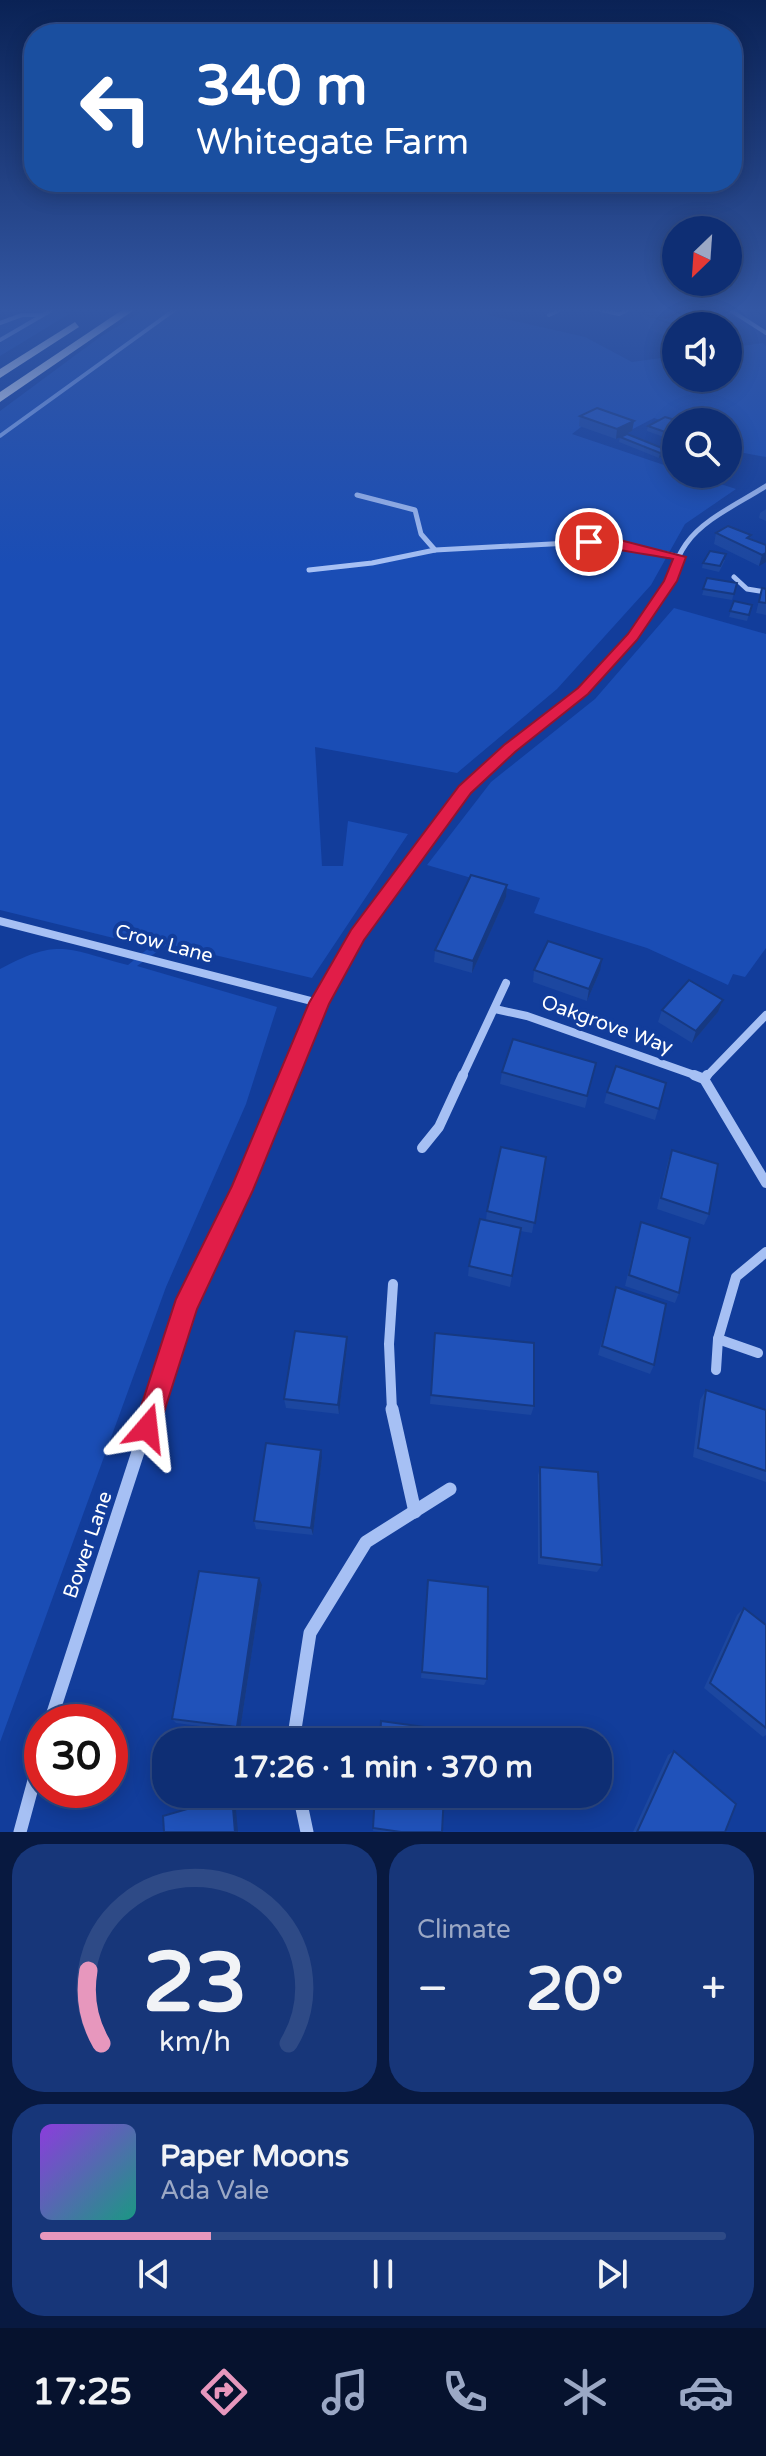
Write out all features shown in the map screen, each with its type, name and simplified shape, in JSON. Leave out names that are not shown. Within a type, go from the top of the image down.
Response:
[{"type":"street","name":"Bower Lane","points":[[56,1704],[185,1307],[242,1190],[319,1003],[366,922],[465,789],[509,748],[553,717],[611,661],[656,605],[697,531],[766,486]]},
{"type":"street","points":[[357,495],[415,510],[421,534],[435,550]]},
{"type":"street","points":[[309,570],[372,563],[435,550],[589,542],[616,543],[680,557]]},
{"type":"street","points":[[734,577],[747,589],[766,592]]},
{"type":"street","points":[[743,598],[747,589]]},
{"type":"street","name":"Crow Lane","points":[[0,921],[319,1003]]},
{"type":"street","points":[[422,1148],[439,1127],[506,983]]},
{"type":"street","name":"Oakgrove Way","points":[[495,1009],[527,1016],[704,1079]]},
{"type":"street","points":[[766,1015],[704,1079],[766,1183]]},
{"type":"street","points":[[716,1370],[718,1339],[736,1277],[766,1252]]},
{"type":"street","points":[[393,1284],[386,1345],[395,1445],[415,1512]]},
{"type":"street","points":[[718,1339],[758,1353]]},
{"type":"street","points":[[295,1728],[310,1633],[366,1542],[450,1489]]},
{"type":"street","points":[[20,1832],[27,1808]]},
{"type":"street","points":[[302,1808],[307,1832]]},
{"type":"shaded area","points":[[24,393],[766,393],[766,457],[742,453],[742,408],[662,408],[662,421],[654,418],[633,429],[594,417],[572,434],[662,464],[662,488],[736,489],[685,524],[651,585],[557,689],[457,773],[315,747],[322,866],[343,866],[348,821],[408,834],[312,978],[168,944],[137,966],[277,1007],[246,1104],[166,1287],[0,1742],[0,969],[50,949],[76,951],[128,965],[150,947],[0,910],[0,411]]},
{"type":"shaded area","points":[[674,608],[766,634],[766,948],[745,977],[733,974],[728,985],[647,948],[534,913],[540,898],[427,865],[491,782],[595,699]]},
{"type":"building","points":[[597,408],[634,421],[617,429],[580,416]]},
{"type":"building","points":[[662,419],[662,431],[648,426]]},
{"type":"building","points":[[627,434],[662,448],[662,452],[660,453],[620,437]]},
{"type":"building","points":[[728,526],[766,545],[766,553],[762,555],[716,533]]},
{"type":"building","points":[[710,551],[726,554],[720,566],[703,563]]},
{"type":"building","points":[[707,578],[737,583],[734,594],[703,589]]},
{"type":"building","points":[[762,588],[766,589],[766,603],[759,602]]},
{"type":"building","points":[[734,601],[752,605],[749,615],[730,611]]},
{"type":"building","points":[[471,875],[507,885],[473,961],[435,950]]},
{"type":"building","points":[[548,941],[602,959],[589,989],[534,970]]},
{"type":"building","points":[[689,980],[723,1000],[696,1031],[662,1010]]},
{"type":"building","points":[[513,1039],[596,1063],[587,1096],[502,1072]]},
{"type":"building","points":[[616,1066],[666,1083],[659,1109],[607,1092]]},
{"type":"building","points":[[501,1147],[546,1157],[535,1223],[487,1211]]},
{"type":"building","points":[[672,1150],[718,1164],[709,1214],[661,1198]]},
{"type":"building","points":[[480,1219],[521,1228],[512,1276],[469,1266]]},
{"type":"building","points":[[641,1222],[690,1238],[679,1293],[629,1275]]},
{"type":"building","points":[[616,1287],[666,1304],[654,1365],[602,1346]]},
{"type":"building","points":[[295,1331],[347,1337],[338,1405],[284,1399]]},
{"type":"building","points":[[435,1333],[534,1343],[534,1406],[431,1395]]},
{"type":"building","points":[[706,1390],[766,1410],[766,1471],[698,1448]]},
{"type":"building","points":[[266,1443],[321,1450],[311,1528],[254,1521]]},
{"type":"building","points":[[540,1467],[598,1472],[602,1565],[541,1557]]},
{"type":"building","points":[[199,1571],[259,1578],[237,1727],[172,1719]]},
{"type":"building","points":[[428,1580],[488,1587],[487,1679],[422,1672]]},
{"type":"building","points":[[744,1608],[766,1625],[766,1728],[710,1683]]},
{"type":"building","points":[[381,1721],[432,1728],[381,1728]]},
{"type":"building","points":[[674,1751],[736,1804],[725,1832],[637,1832]]},
{"type":"building","points":[[191,1808],[233,1808],[235,1832],[164,1832],[163,1816]]},
{"type":"building","points":[[374,1808],[443,1808],[442,1832],[373,1828]]},
{"type":"waterway","points":[[0,436],[59,393]]},
{"type":"route","points":[[147,1428],[185,1307],[242,1190],[319,1003],[357,935],[465,789],[509,748],[583,691],[632,637],[656,605],[680,557],[616,543],[589,542]]}]
